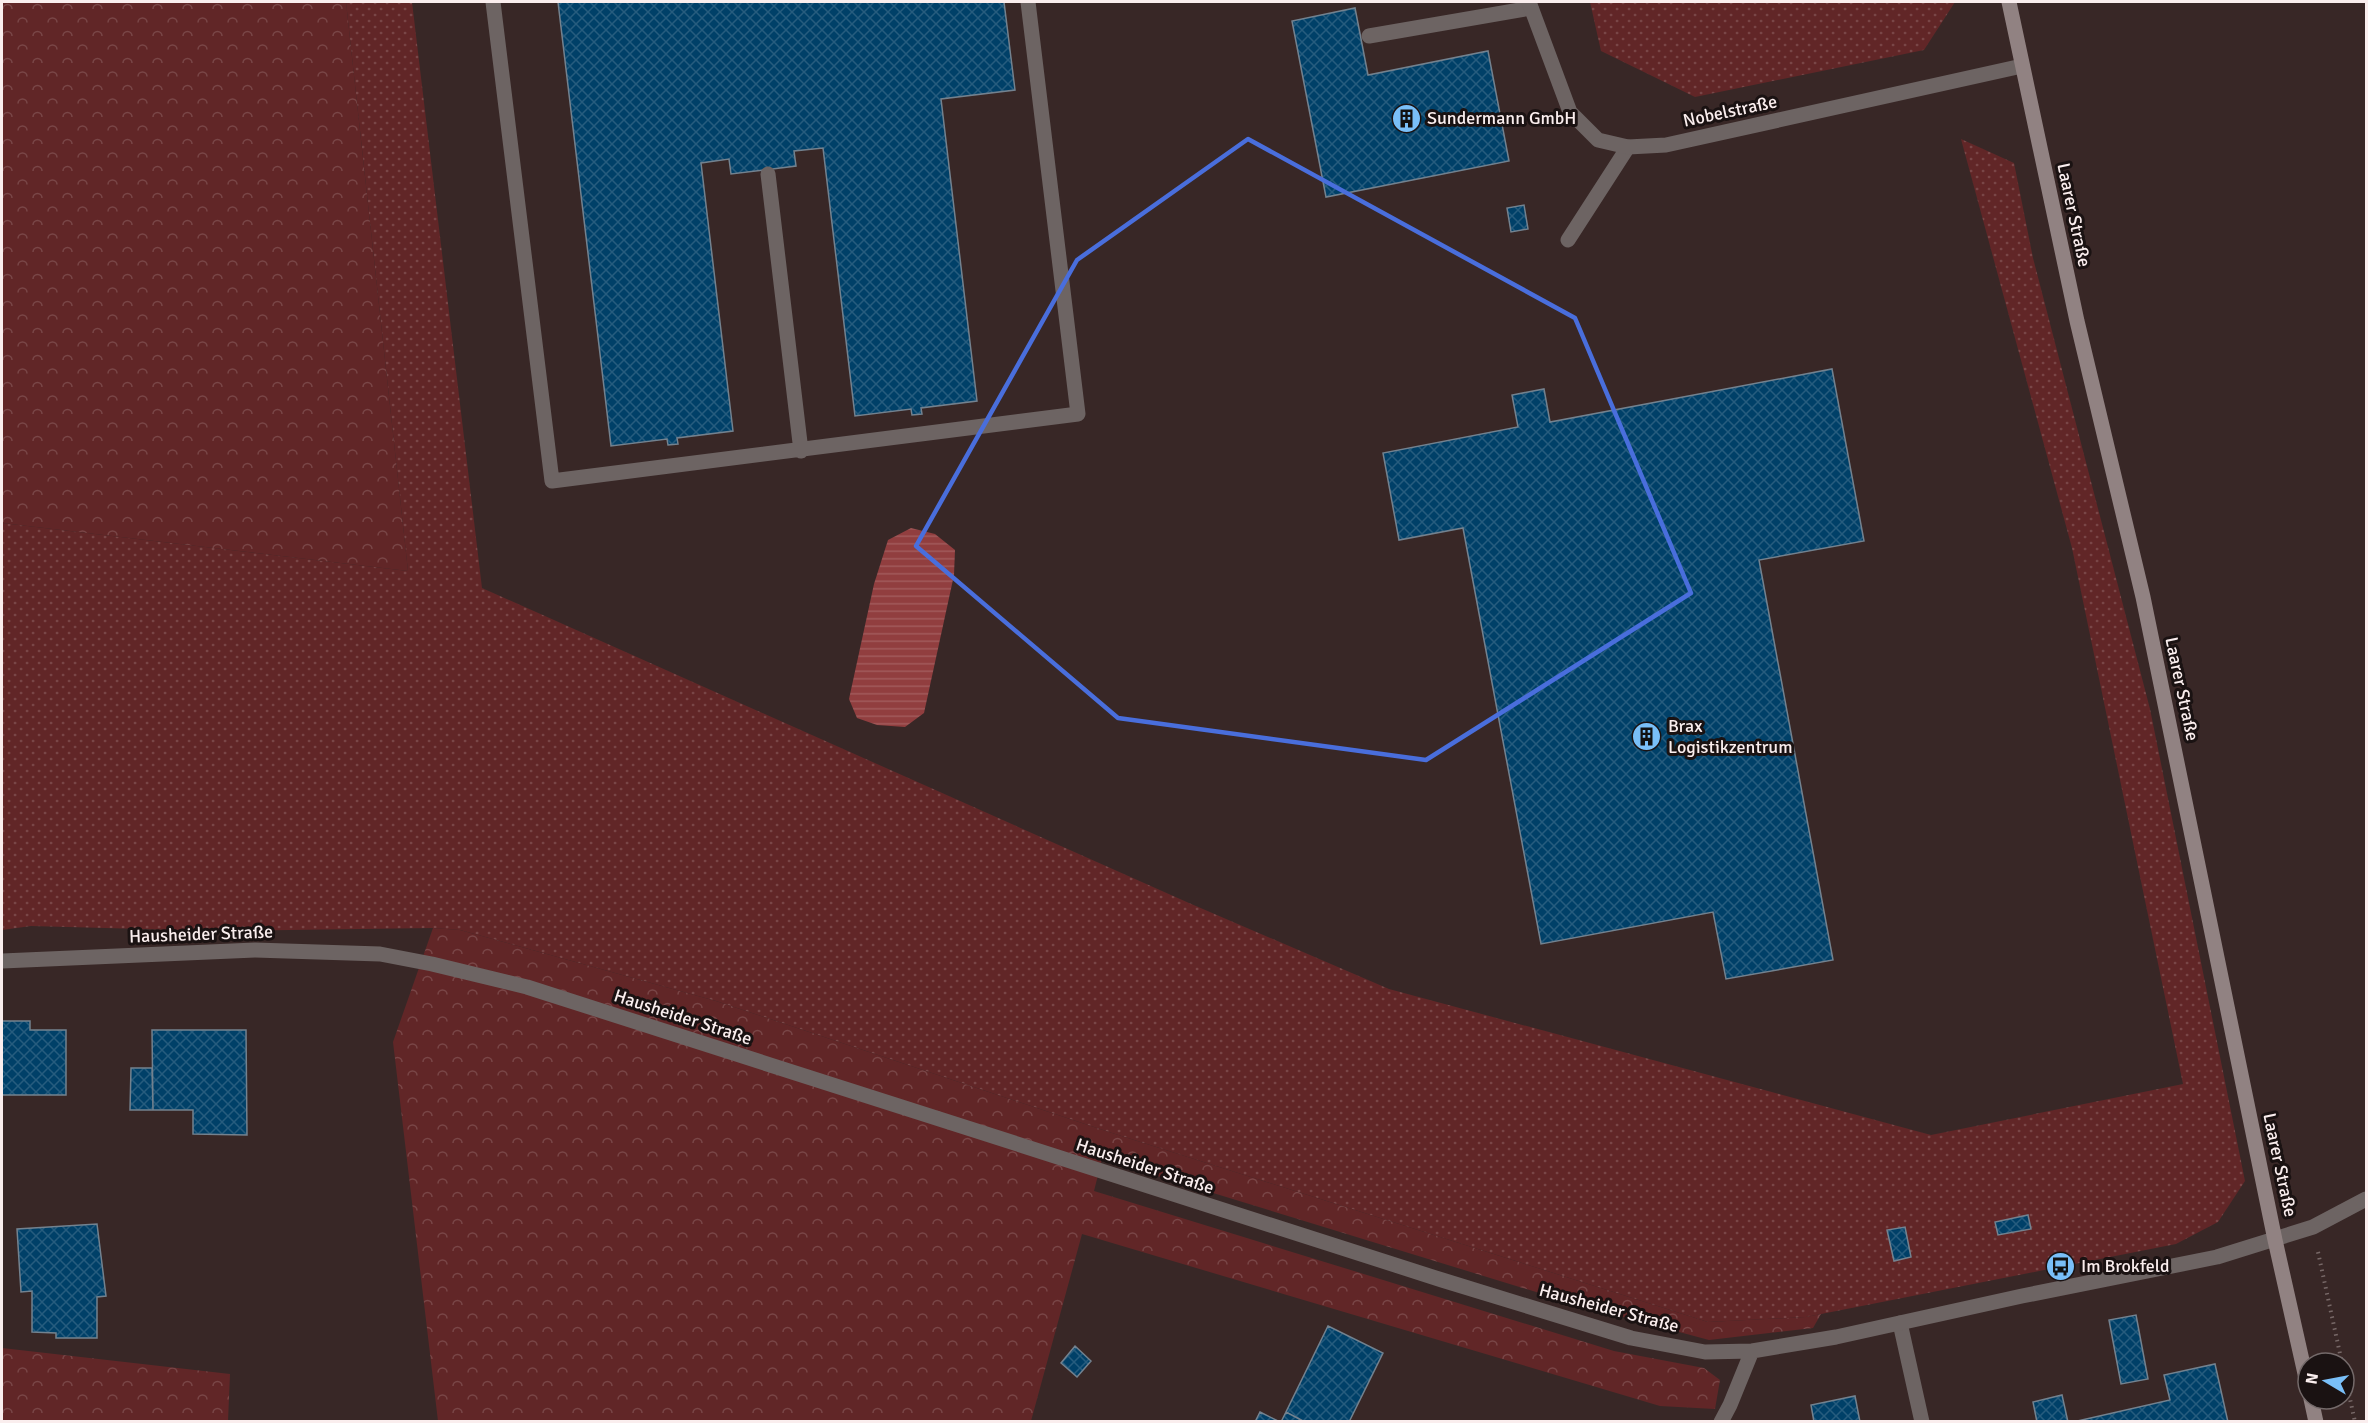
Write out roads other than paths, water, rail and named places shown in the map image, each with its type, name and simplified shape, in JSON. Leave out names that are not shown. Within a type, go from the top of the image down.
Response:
[{"type":"main road","name":"Laarer Straße","points":[[2009,2],[2077,321],[2143,597],[2275,1240],[2300,1351]]},
{"type":"street","points":[[493,2],[552,481],[1078,414],[1028,2]]},
{"type":"street","points":[[1369,36],[1530,5]]},
{"type":"street","name":"Nobelstraße","points":[[1530,5],[1570,112],[1598,140],[1628,147],[1666,145],[2022,66]]},
{"type":"street","points":[[1568,240],[1628,147]]},
{"type":"street","points":[[768,174],[801,451]]},
{"type":"street","name":"Hausheider Straße","points":[[2,961],[255,950],[380,954],[432,964],[527,987],[1212,1208],[1631,1338],[1704,1352],[1752,1351],[1900,1323],[2217,1257],[2313,1227],[2367,1199]]},
{"type":"street","points":[[1900,1323],[1922,1422]]},
{"type":"street","points":[[1721,1422],[1752,1351]]},
{"type":"place","name":"Sundermann GmbH","points":[[1406,118]]},
{"type":"place","name":"Brax Logistikzentrum","points":[[1647,736]]},
{"type":"place","name":"Im Brokfeld","points":[[2060,1266]]}]
